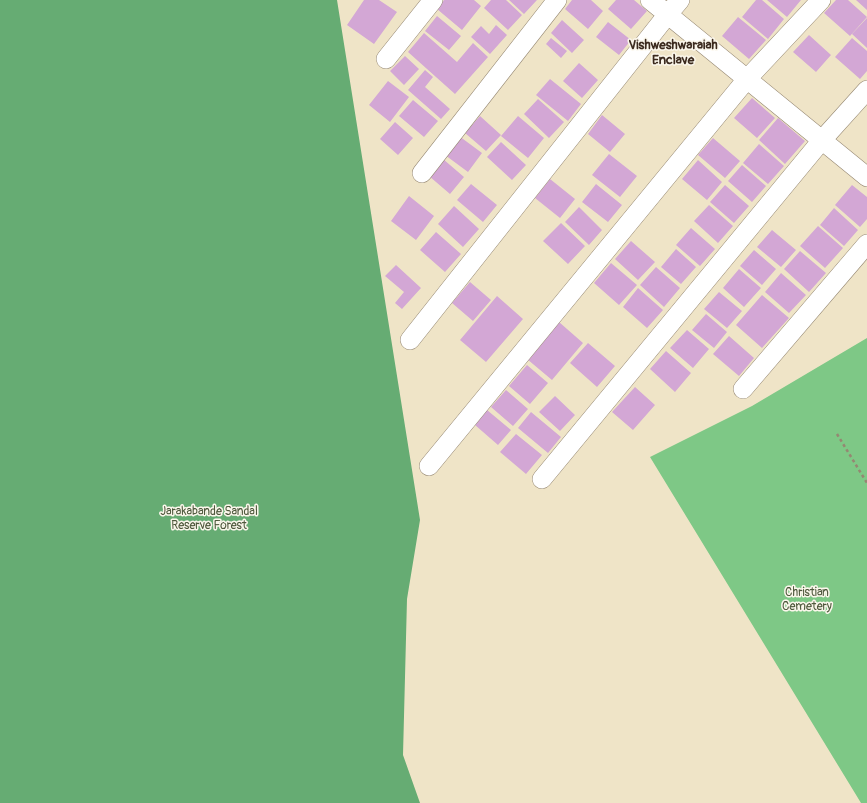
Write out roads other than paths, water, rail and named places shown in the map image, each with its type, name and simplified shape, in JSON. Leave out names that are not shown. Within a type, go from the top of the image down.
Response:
[{"type":"street","points":[[386,59],[432,0]]},
{"type":"street","points":[[422,173],[557,0]]},
{"type":"street","points":[[650,0],[674,7],[747,79],[867,177]]},
{"type":"street","points":[[429,466],[747,79],[821,0]]},
{"type":"street","points":[[410,340],[674,7]]},
{"type":"street","points":[[542,479],[822,140],[867,90]]},
{"type":"street","points":[[743,389],[867,244]]},
{"type":"district","name":"Vishweshwaraiah Enclave","points":[[673,54]]},
{"type":"park label","name":"Jarakabande Sandal Reserve Forest","points":[[209,519]]},
{"type":"park label","name":"Christian Cemetery","points":[[807,600]]}]
